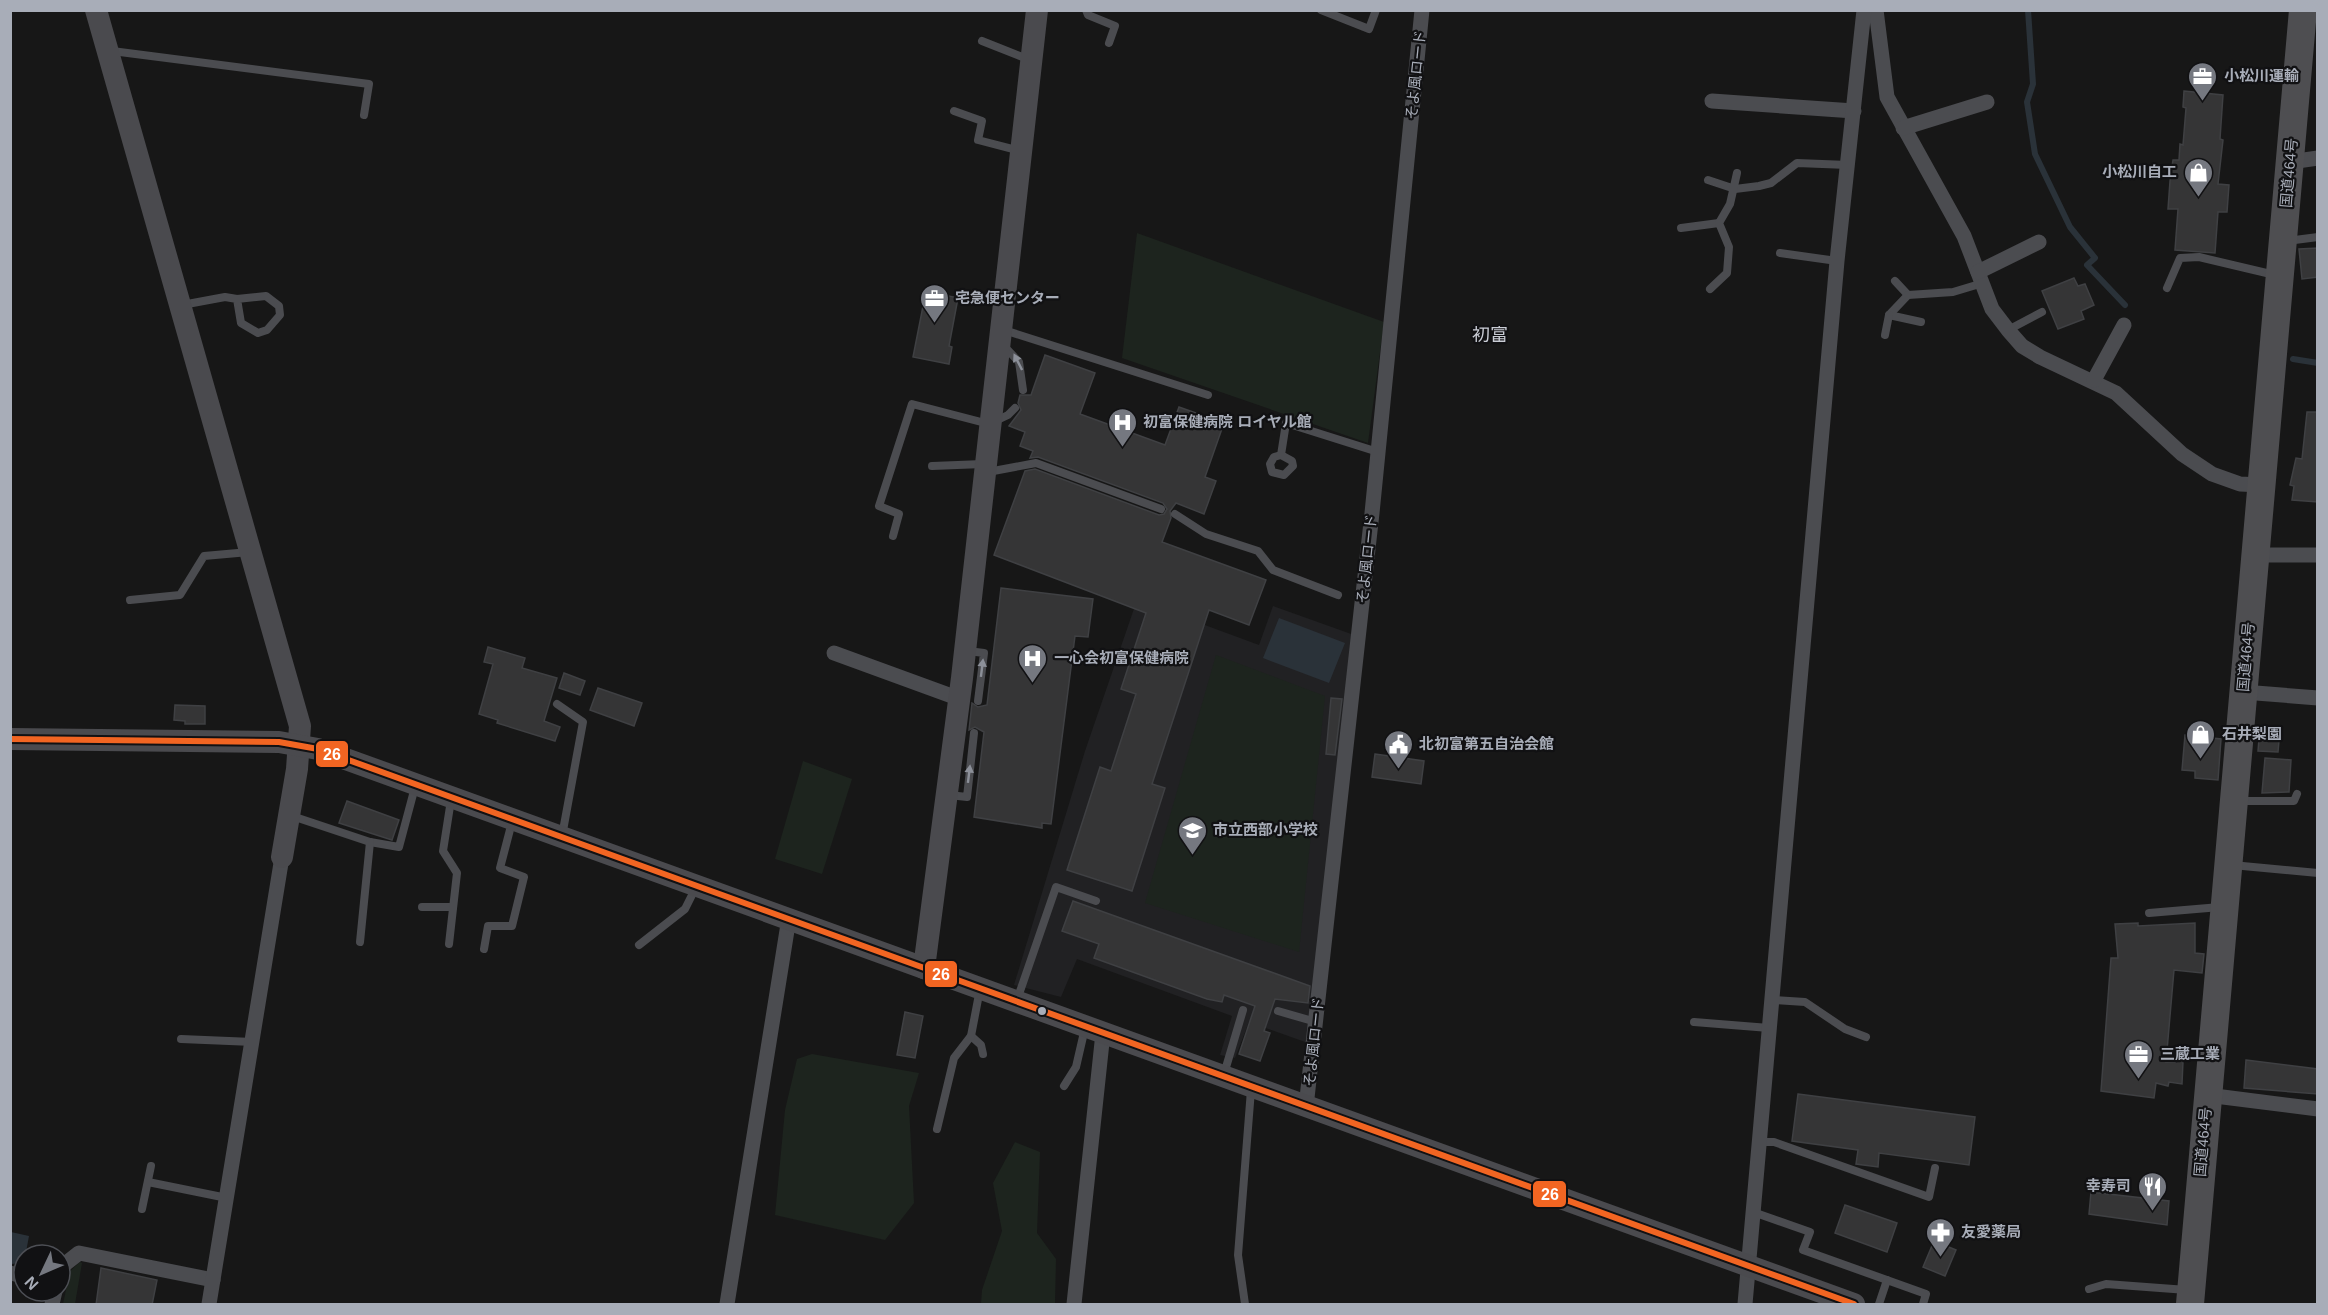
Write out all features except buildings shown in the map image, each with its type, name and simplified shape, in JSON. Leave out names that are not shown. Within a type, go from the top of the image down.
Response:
[{"type":"highway","name":"国道464号","points":[[2191,1297],[2303,10]]},
{"type":"street","points":[[96,10],[300,726],[289,815],[209,1305]]},
{"type":"street","points":[[924,968],[948,794],[969,700],[965,651],[1037,10]]},
{"type":"street","name":"そよ風ロード","points":[[1306,1107],[1336,796],[1378,452],[1422,10]]},
{"type":"street","points":[[1745,1305],[1837,261],[1850,165],[1864,10]]},
{"type":"street","points":[[1876,10],[1887,97],[1964,236],[1992,309],[2008,330],[2022,346],[2040,357],[2094,380],[2116,393],[2182,454],[2212,474],[2240,484],[2262,485]]},
{"type":"street","points":[[1712,100],[1854,111]]},
{"type":"street","points":[[1903,129],[1987,102]]},
{"type":"street","points":[[2290,162],[2318,158]]},
{"type":"street","points":[[1980,278],[2039,242]]},
{"type":"street","points":[[2094,380],[2124,325]]},
{"type":"street","points":[[2255,555],[2318,555]]},
{"type":"street","points":[[834,653],[969,700]]},
{"type":"street","points":[[2243,692],[2318,698]]},
{"type":"street","points":[[10,739],[279,742],[318,749],[1854,1305]]},
{"type":"street","points":[[728,1305],[789,918]]},
{"type":"street","points":[[1074,1305],[1094,1030]]},
{"type":"street","points":[[2207,1095],[2318,1109]]},
{"type":"street","points":[[72,1259],[79,1253],[213,1280]]},
{"type":"lane","points":[[1086,10],[1088,15],[1115,26],[1109,43]]},
{"type":"lane","points":[[1321,10],[1369,29],[1377,10]]},
{"type":"lane","points":[[982,41],[1031,61]]},
{"type":"lane","points":[[107,51],[369,84],[364,115]]},
{"type":"lane","points":[[954,111],[982,121],[978,140],[1021,152]]},
{"type":"lane","points":[[1708,180],[1735,189],[1771,183],[1797,163],[1850,165]]},
{"type":"lane","points":[[1719,223],[1730,204],[1737,173]]},
{"type":"lane","points":[[1681,228],[1719,223]]},
{"type":"lane","points":[[1710,289],[1727,273],[1730,260],[1729,247],[1719,223]]},
{"type":"lane","points":[[2283,242],[2318,237]]},
{"type":"lane","points":[[1780,253],[1837,261]]},
{"type":"lane","points":[[2167,288],[2180,258],[2199,257],[2280,276]]},
{"type":"lane","points":[[1885,335],[1889,315],[1908,295],[1953,292],[1980,278]]},
{"type":"lane","points":[[1895,281],[1908,295]]},
{"type":"lane","points":[[180,305],[225,297],[237,299],[266,296],[279,306],[280,315],[267,330],[258,333],[241,323],[237,299]]},
{"type":"lane","points":[[2008,330],[2042,312]]},
{"type":"lane","points":[[1889,315],[1921,322]]},
{"type":"lane","points":[[1000,336],[1019,362],[1023,390]]},
{"type":"lane","points":[[1000,336],[1208,395]]},
{"type":"lane","points":[[893,536],[899,514],[879,506],[912,404],[989,424],[1008,415],[1015,408]]},
{"type":"lane","points":[[1281,455],[1286,423],[1378,452]]},
{"type":"lane","points":[[932,466],[984,468],[1036,464],[1161,509]]},
{"type":"lane","points":[[1175,514],[1206,534],[1258,551],[1273,570],[1338,595]]},
{"type":"lane","points":[[130,600],[180,595],[204,556],[250,552]]},
{"type":"lane","points":[[557,704],[583,722],[562,837]]},
{"type":"lane","points":[[948,794],[967,797],[974,734]]},
{"type":"lane","points":[[289,815],[370,842],[399,847],[415,786]]},
{"type":"lane","points":[[2234,801],[2294,801],[2297,794]]},
{"type":"lane","points":[[449,944],[457,873],[443,851],[452,799]]},
{"type":"lane","points":[[484,949],[488,926],[512,926],[524,877],[500,868],[513,821]]},
{"type":"lane","points":[[360,942],[370,842]]},
{"type":"lane","points":[[2228,865],[2318,873]]},
{"type":"lane","points":[[639,945],[685,909],[697,885]]},
{"type":"lane","points":[[1017,1002],[1056,887],[1096,901]]},
{"type":"lane","points":[[2149,913],[2224,906]]},
{"type":"lane","points":[[422,907],[453,907]]},
{"type":"lane","points":[[937,1130],[954,1058],[971,1036],[980,988]]},
{"type":"lane","points":[[1772,1000],[1804,1002],[1845,1029],[1866,1037]]},
{"type":"lane","points":[[1224,1076],[1243,1010]]},
{"type":"lane","points":[[1278,1011],[1316,1022]]},
{"type":"lane","points":[[1694,1022],[1769,1028]]},
{"type":"lane","points":[[1064,1086],[1094,1030]]},
{"type":"lane","points":[[971,1036],[981,1045],[983,1054]]},
{"type":"lane","points":[[181,1039],[253,1042]]},
{"type":"lane","points":[[1245,1305],[1238,1255],[1251,1086]]},
{"type":"lane","points":[[1759,1142],[1774,1142],[1929,1197],[1935,1168]]},
{"type":"lane","points":[[142,1209],[151,1166]]},
{"type":"lane","points":[[148,1182],[227,1198]]},
{"type":"lane","points":[[1753,1212],[1810,1232],[1803,1250],[1926,1294],[1923,1305]]},
{"type":"lane","points":[[1879,1305],[1887,1280]]},
{"type":"lane","points":[[2089,1289],[2106,1284],[2191,1297]]},
{"type":"shaded area","points":[[1137,233],[1384,322],[1368,443],[1122,358]]},
{"type":"shaded area","name":"市立西部小学校","points":[[1137,600],[1259,645],[1273,606],[1354,635],[1308,1043],[1249,1022],[1235,1058],[1220,1055],[1232,1016],[1077,959],[1061,997],[1014,985],[1085,751]]},
{"type":"shaded area","points":[[1279,618],[1345,643],[1329,683],[1263,658]]},
{"type":"shaded area","points":[[1216,655],[1325,696],[1299,952],[1145,903]]},
{"type":"shaded area","points":[[803,761],[852,779],[822,874],[775,859]]},
{"type":"shaded area","points":[[812,1054],[919,1073],[909,1106],[914,1203],[885,1240],[775,1215],[785,1110],[797,1059]]},
{"type":"shaded area","points":[[1015,1142],[1040,1152],[1037,1233],[1056,1259],[1055,1304],[981,1304],[982,1290],[1002,1231],[993,1183]]},
{"type":"shaded area","points":[[11,1232],[29,1236],[28,1243],[12,1243],[11,1264]]},
{"type":"shaded area","points":[[80,1262],[82,1263],[75,1304],[63,1304],[72,1303],[72,1269]]},
{"type":"waterway","points":[[2028,10],[2033,84],[2027,102],[2035,154],[2070,227],[2095,258],[2087,265],[2125,305]]},
{"type":"waterway","points":[[2293,359],[2318,363]]},
{"type":"transit line","name":"26","points":[[10,739],[279,742],[318,749],[1854,1304]]},
{"type":"place","name":"小松川運輸","points":[[2203,102]]},
{"type":"place","name":"小松川自工","points":[[2198,198]]},
{"type":"place","name":"宅急便センター","points":[[934,324]]},
{"type":"place","name":"初富保健病院 ロイヤル館","points":[[1122,448]]},
{"type":"place","name":"一心会初富保健病院","points":[[1033,684]]},
{"type":"place","name":"石井梨園","points":[[2201,760]]},
{"type":"place","name":"北初富第五自治会館","points":[[1398,770]]},
{"type":"place","name":"市立西部小学校","points":[[1192,856]]},
{"type":"place","name":"三蔵工業","points":[[2139,1080]]},
{"type":"place","name":"幸寿司","points":[[2152,1212]]},
{"type":"place","name":"友愛薬局","points":[[1940,1258]]},
{"type":"district","name":"初富","points":[[1490,335]]}]
